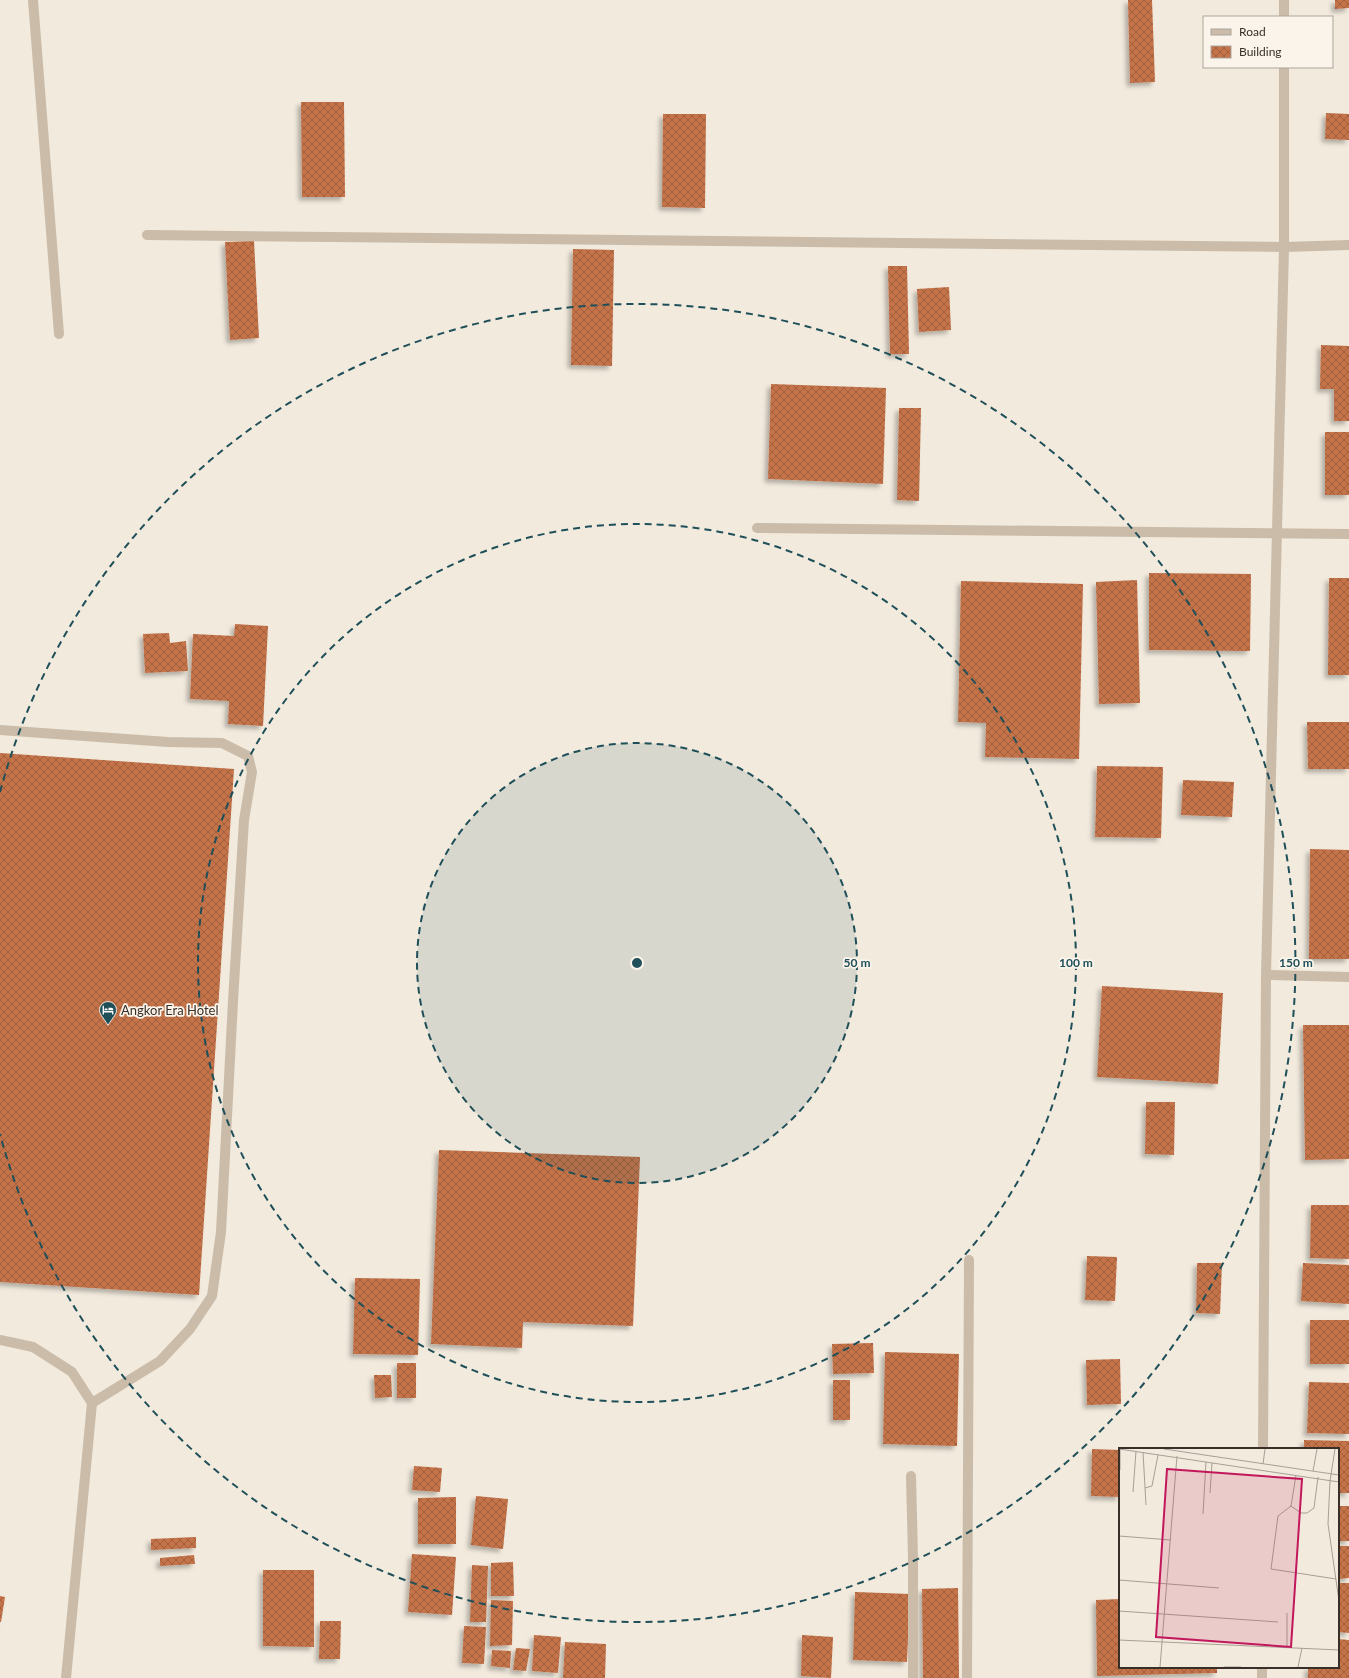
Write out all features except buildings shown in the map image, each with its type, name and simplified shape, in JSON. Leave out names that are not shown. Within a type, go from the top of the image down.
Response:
[{"type":"street","points":[[33,0],[59,334]]},
{"type":"street","points":[[1284,0],[1284,16]]},
{"type":"street","points":[[1263,1448],[1266,975],[1284,246],[1284,68]]},
{"type":"street","points":[[147,235],[1284,246],[1349,245]]},
{"type":"street","points":[[757,528],[1277,532],[1349,534]]},
{"type":"street","points":[[0,730],[168,742],[222,743],[248,756],[252,772],[244,820],[221,1232],[212,1296],[190,1329],[160,1361],[92,1403]]},
{"type":"street","points":[[1266,975],[1349,977]]},
{"type":"street","points":[[967,1678],[969,1260]]},
{"type":"street","points":[[0,1340],[33,1347],[72,1372],[92,1403],[66,1678]]},
{"type":"street","points":[[911,1476],[913,1678]]},
{"type":"place","name":"Angkor Era Hotel","points":[[108,1025]]}]
